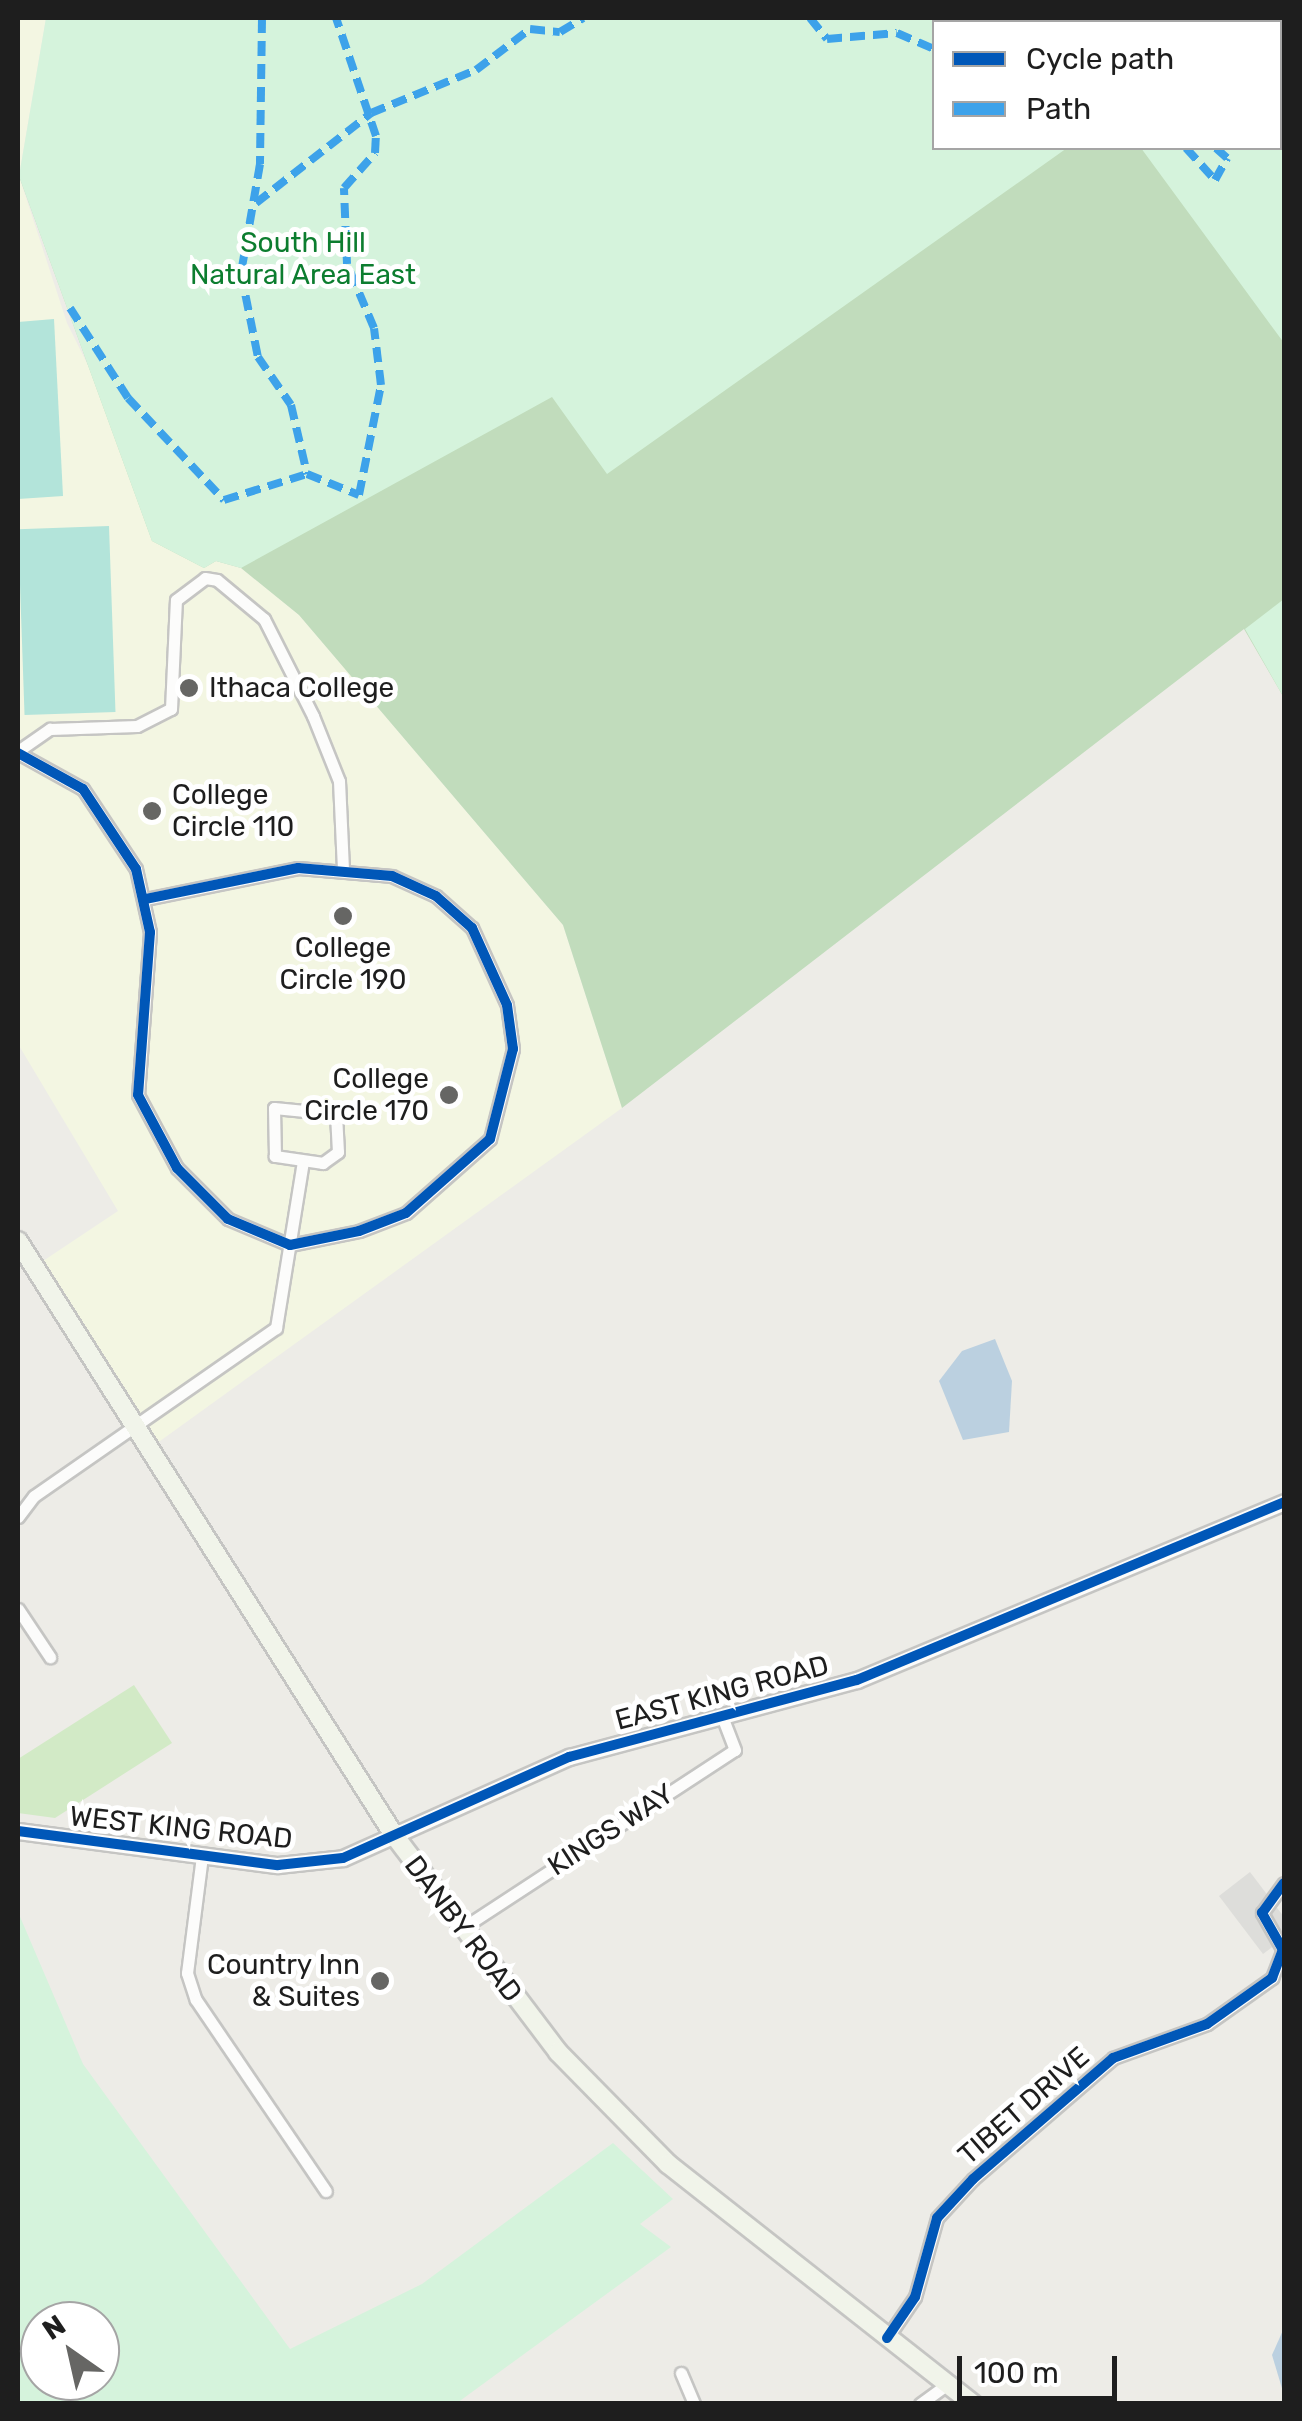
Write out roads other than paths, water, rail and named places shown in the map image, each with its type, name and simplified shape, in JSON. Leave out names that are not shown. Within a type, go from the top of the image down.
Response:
[{"type":"main road","name":"DANBY ROAD","points":[[18,1242],[394,1835],[460,1930],[558,2052],[668,2164],[973,2404]]},
{"type":"street","points":[[146,899],[251,874],[343,870],[406,883],[472,928],[497,966],[511,1063],[490,1139],[452,1180],[406,1213],[290,1245],[228,1218],[154,1134],[138,1095],[146,899],[83,789],[18,752],[50,729],[137,726],[171,709],[176,600],[205,578],[217,580],[264,618],[339,780],[343,870]]},
{"type":"street","points":[[274,1108],[340,1118],[338,1152],[303,1162],[271,1152],[274,1108]]},
{"type":"street","points":[[18,1518],[136,1427],[276,1328],[303,1162]]},
{"type":"street","name":"EAST KING ROAD","points":[[394,1835],[569,1757],[724,1719],[856,1680],[1284,1502]]},
{"type":"street","points":[[18,1609],[50,1657]]},
{"type":"street","name":"KINGS WAY","points":[[460,1930],[734,1750],[724,1719]]},
{"type":"street","name":"WEST KING ROAD","points":[[18,1831],[202,1856],[311,1864],[394,1835]]},
{"type":"street","points":[[202,1856],[187,1973],[196,2000],[326,2191]]},
{"type":"street","name":"TIBET DRIVE","points":[[887,2338],[915,2297],[937,2218],[973,2180],[1113,2058],[1207,2024],[1272,1978],[1282,1950],[1262,1913],[1284,1882]]},
{"type":"street","points":[[681,2373],[694,2404]]},
{"type":"street","points":[[920,2404],[948,2384]]},
{"type":"place","name":"Ithaca College","points":[[189,688]]},
{"type":"place","name":"College Circle 110","points":[[152,811]]},
{"type":"place","name":"College Circle 190","points":[[343,916]]},
{"type":"place","name":"College Circle 170","points":[[449,1095]]},
{"type":"place","name":"Country Inn & Suites","points":[[380,1981]]},
{"type":"park label","name":"South Hill Natural Area East","points":[[303,259]]}]
